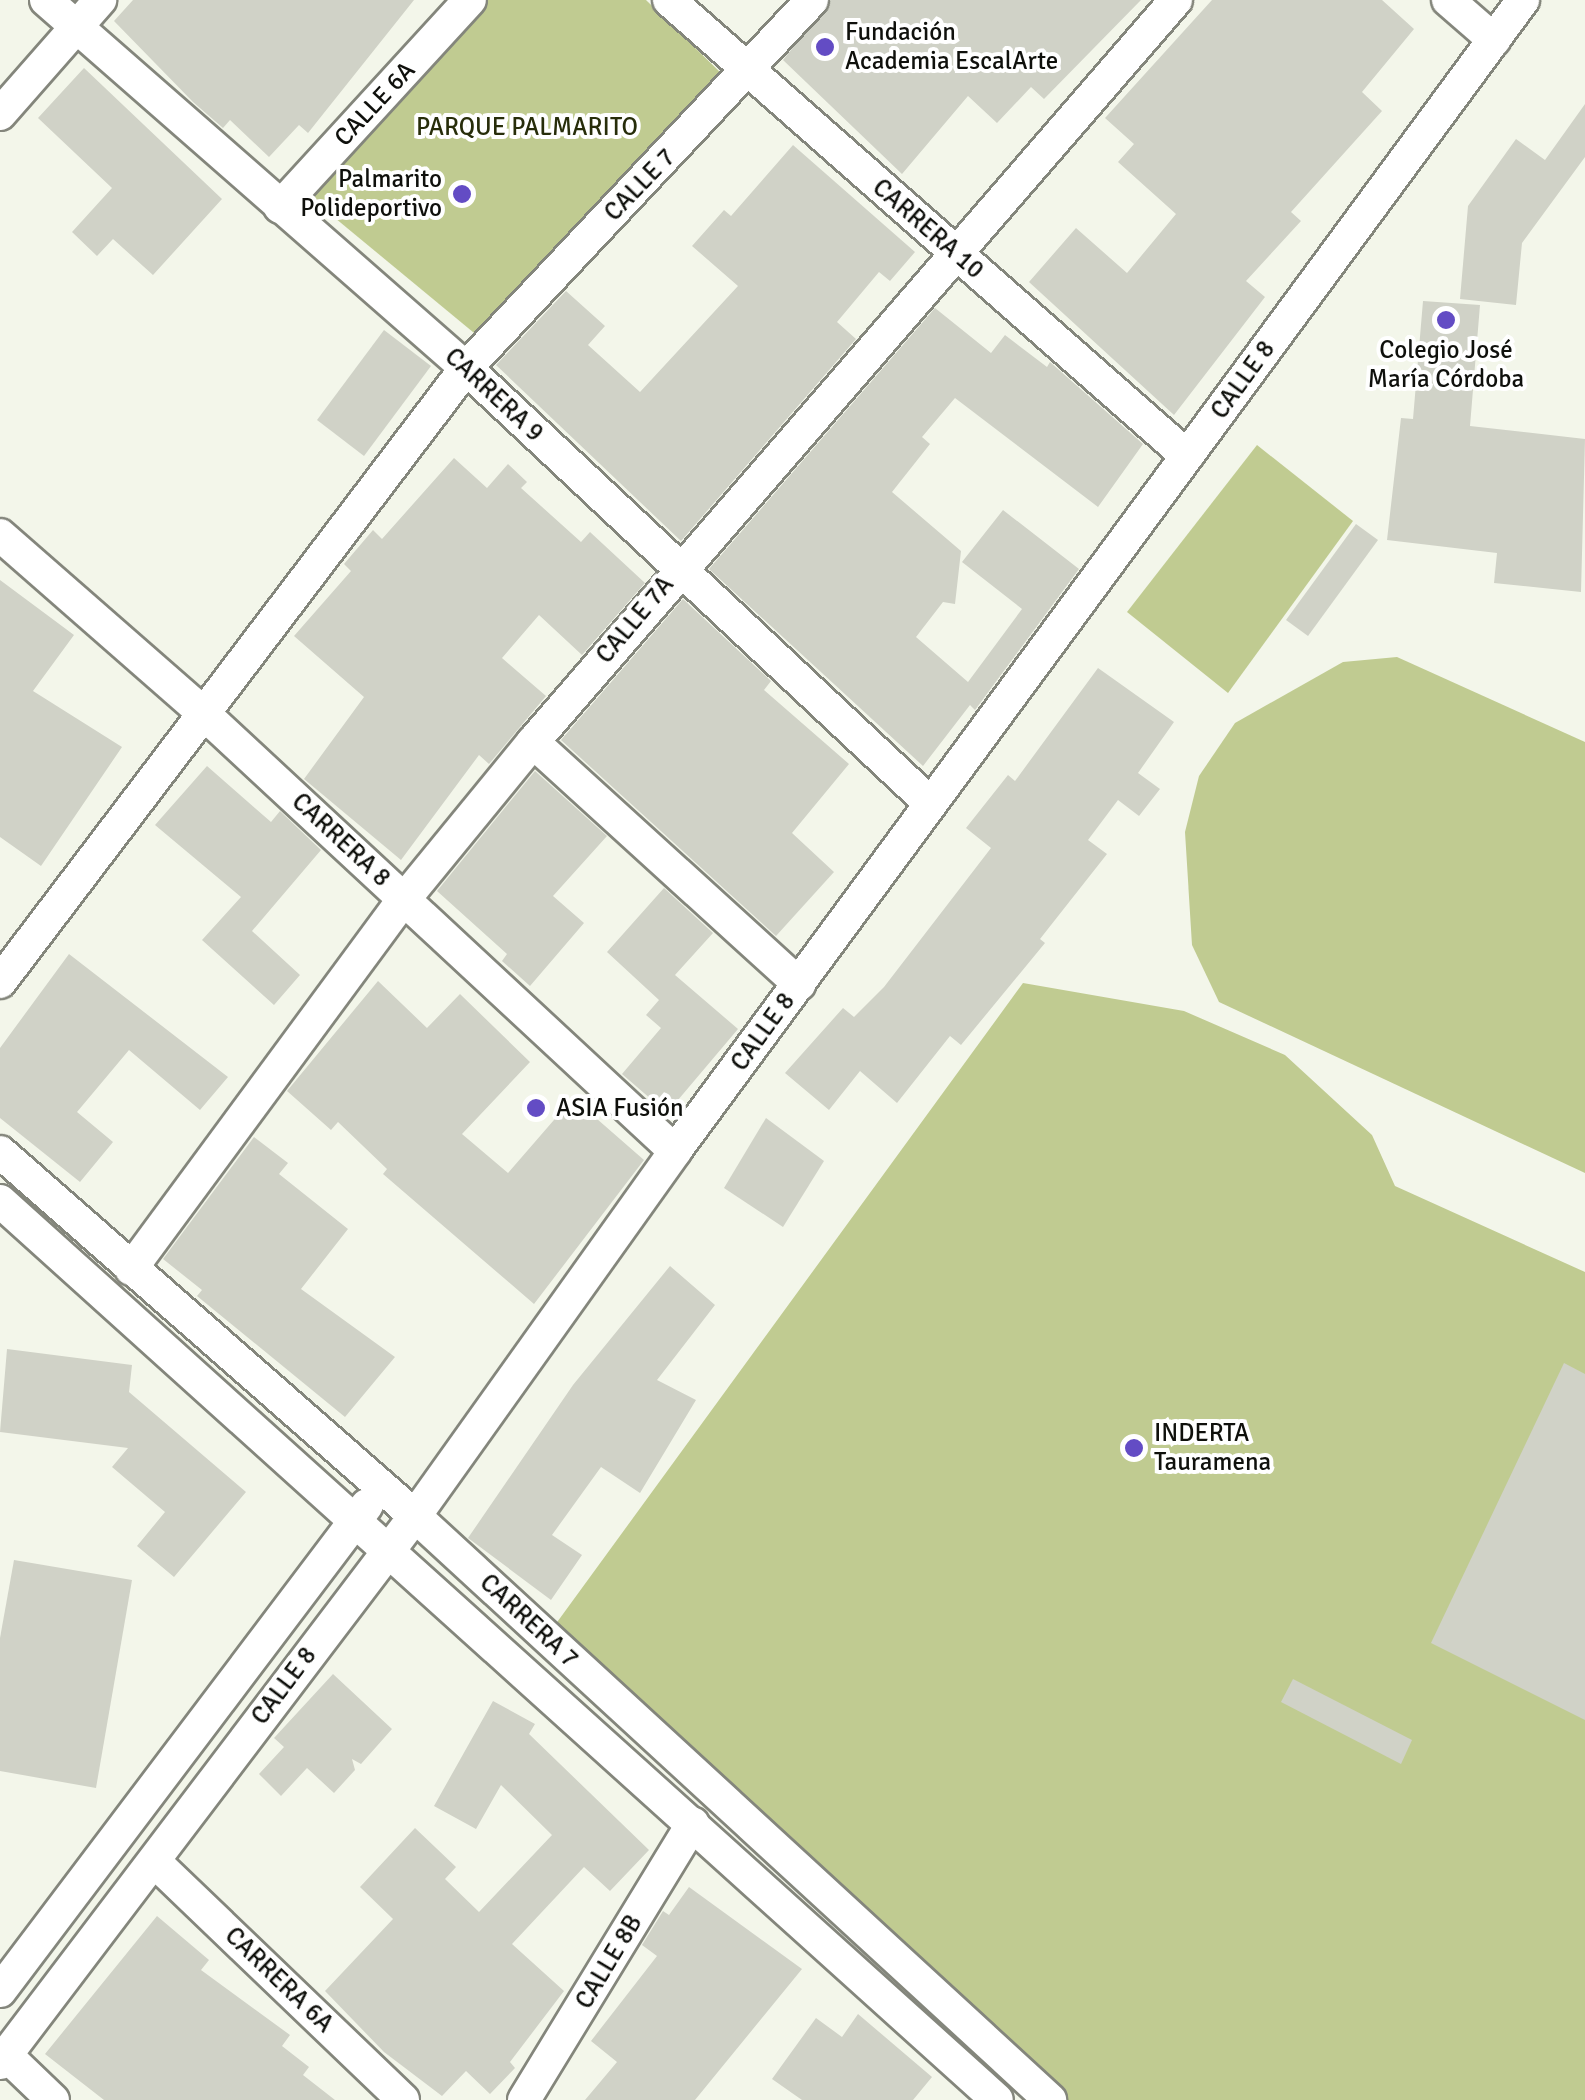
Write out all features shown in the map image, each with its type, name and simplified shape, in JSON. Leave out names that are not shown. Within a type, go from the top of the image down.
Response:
[{"type":"street","name":"CARRERA 9","points":[[46,0],[466,368],[931,804]]},
{"type":"street","points":[[0,114],[100,0]]},
{"type":"street","name":"CALLE 6A","points":[[280,207],[470,0]]},
{"type":"street","name":"CARRERA 10","points":[[669,0],[1187,456]]},
{"type":"street","name":"CALLE 7","points":[[0,982],[466,368],[812,0]]},
{"type":"street","name":"CALLE 7A","points":[[130,1268],[402,902],[532,742],[679,568],[1176,0]]},
{"type":"street","points":[[1448,0],[1494,40]]},
{"type":"street","name":"CALLE 8","points":[[3,2059],[386,1549],[415,1516],[675,1151],[1523,0]]},
{"type":"street","name":"CARRERA 8","points":[[0,535],[202,711],[402,902],[675,1151]]},
{"type":"street","points":[[532,742],[799,984]]},
{"type":"street","name":"CARRERA 7","points":[[0,1152],[379,1490],[415,1516],[1050,2100]]},
{"type":"street","name":"CARRERA 7","points":[[0,1201],[997,2100]]},
{"type":"street","name":"CALLE 8","points":[[0,1990],[379,1490]]},
{"type":"street","name":"CALLE 8B","points":[[524,2100],[693,1823]]},
{"type":"street","name":"CARRERA 6A","points":[[154,1861],[403,2100]]},
{"type":"street","points":[[3,2059],[53,2100]]},
{"type":"green space","name":"PARQUE PALMARITO","points":[[487,0],[646,0],[726,78],[485,342],[312,199]]},
{"type":"green space","points":[[1257,445],[1353,521],[1228,693],[1127,612]]},
{"type":"green space","points":[[1397,657],[1585,742],[1585,1173],[1219,1002],[1192,945],[1185,832],[1199,776],[1235,723],[1343,662]]},
{"type":"green space","name":"INDERTA Tauramena","points":[[1023,983],[1184,1011],[1285,1055],[1372,1135],[1395,1186],[1585,1272],[1585,2100],[1064,2100],[555,1625]]},
{"type":"building","points":[[133,0],[414,0],[308,133],[299,125],[269,157],[230,120],[223,128],[193,102],[114,21]]},
{"type":"building","points":[[831,0],[1141,0],[1044,99],[1031,87],[997,123],[968,96],[902,174],[783,60]]},
{"type":"building","points":[[1212,0],[1382,0],[1414,29],[1362,92],[1382,111],[1291,212],[1301,221],[1246,281],[1265,297],[1174,415],[1029,282],[1076,228],[1127,273],[1176,214],[1118,162],[1134,144],[1105,118]]},
{"type":"building","points":[[84,68],[222,199],[153,275],[113,239],[97,256],[72,232],[112,188],[38,118]]},
{"type":"building","points":[[1585,104],[1585,157],[1522,243],[1516,305],[1460,299],[1468,206],[1516,139],[1545,160]]},
{"type":"building","points":[[793,145],[915,252],[890,281],[879,272],[837,322],[856,339],[681,541],[496,365],[566,291],[605,326],[588,345],[640,392],[738,286],[692,246],[724,210],[731,216]]},
{"type":"building","points":[[1423,301],[1480,305],[1470,426],[1585,439],[1581,592],[1494,583],[1497,553],[1387,540],[1401,418],[1413,419]]},
{"type":"building","points":[[935,308],[991,353],[1005,335],[1047,367],[1050,362],[1143,444],[1098,507],[955,398],[922,437],[930,444],[892,492],[961,551],[955,604],[943,602],[916,637],[968,682],[1022,609],[962,562],[1003,510],[1079,569],[975,710],[970,705],[923,766],[709,569]]},
{"type":"building","points":[[384,330],[431,366],[364,456],[317,420]]},
{"type":"building","points":[[454,458],[487,488],[508,464],[527,482],[521,488],[581,542],[590,532],[645,583],[582,655],[539,615],[502,658],[546,696],[489,764],[479,755],[401,860],[304,779],[364,697],[294,636],[351,571],[344,564],[373,530],[382,539]]},
{"type":"building","points":[[1356,524],[1378,540],[1308,636],[1286,620]]},
{"type":"building","points":[[0,580],[74,635],[33,691],[122,747],[41,866],[0,837]]},
{"type":"building","points":[[683,599],[771,681],[764,690],[849,764],[792,833],[834,872],[776,936],[561,740]]},
{"type":"building","points":[[1098,668],[1174,722],[1138,773],[1160,789],[1139,816],[1118,800],[1088,840],[1107,854],[1040,939],[1045,943],[961,1045],[950,1036],[897,1103],[860,1071],[829,1110],[785,1073],[843,1008],[854,1017],[884,987],[991,848],[966,828],[1008,775],[1015,781]]},
{"type":"building","points":[[207,766],[271,822],[280,811],[321,850],[252,931],[300,975],[274,1005],[202,940],[241,897],[155,825]]},
{"type":"building","points":[[535,771],[607,836],[553,896],[584,923],[530,986],[502,961],[507,954],[437,891]]},
{"type":"building","points":[[664,888],[713,933],[675,975],[738,1029],[667,1113],[622,1074],[661,1028],[646,1015],[659,1000],[607,952]]},
{"type":"building","points":[[69,954],[228,1077],[200,1110],[129,1050],[77,1112],[113,1142],[80,1182],[0,1118],[0,1048]]},
{"type":"building","points":[[378,981],[427,1028],[460,994],[530,1062],[462,1134],[508,1173],[573,1098],[644,1160],[534,1304],[383,1174],[387,1169],[338,1122],[331,1130],[287,1091]]},
{"type":"building","points":[[766,1118],[824,1161],[783,1227],[724,1188]]},
{"type":"building","points":[[254,1137],[288,1163],[279,1174],[348,1229],[301,1289],[395,1357],[345,1417],[197,1296],[202,1290],[163,1259]]},
{"type":"building","points":[[670,1266],[715,1305],[657,1380],[696,1400],[640,1493],[601,1467],[552,1535],[582,1555],[551,1600],[468,1538],[573,1385]]},
{"type":"building","points":[[7,1349],[132,1365],[129,1392],[246,1492],[174,1577],[137,1546],[165,1512],[112,1467],[128,1448],[0,1432]]},
{"type":"building","points":[[1564,1363],[1585,1374],[1585,1720],[1431,1643]]},
{"type":"building","points":[[14,1560],[132,1580],[96,1788],[0,1771],[0,1638]]},
{"type":"building","points":[[333,1674],[392,1729],[361,1764],[352,1759],[355,1770],[334,1793],[307,1768],[281,1796],[259,1774],[284,1747],[274,1738]]},
{"type":"building","points":[[1293,1679],[1412,1740],[1401,1764],[1281,1702]]},
{"type":"building","points":[[493,1701],[535,1724],[529,1734],[649,1850],[610,1891],[584,1867],[512,1944],[564,1991],[510,2062],[515,2068],[490,2094],[466,2071],[442,2096],[384,2052],[325,1991],[393,1919],[360,1887],[415,1828],[456,1867],[445,1879],[479,1912],[552,1835],[501,1785],[476,1829],[434,1806]]},
{"type":"building","points":[[689,1887],[802,1969],[695,2100],[585,2100],[617,2062],[591,2041],[657,1956],[642,1945],[663,1911],[669,1915]]},
{"type":"building","points":[[157,1916],[209,1960],[201,1970],[290,2035],[282,2046],[309,2067],[303,2075],[335,2100],[104,2100],[45,2054]]},
{"type":"building","points":[[858,2014],[932,2077],[913,2100],[802,2100],[772,2079],[816,2018],[842,2037]]},
{"type":"place","name":"Fundación Academia EscalArte","points":[[825,47]]},
{"type":"place","name":"Palmarito Polideportivo","points":[[462,194]]},
{"type":"place","name":"Colegio José María Córdoba","points":[[1446,320]]},
{"type":"place","name":"ASIA Fusión","points":[[536,1108]]},
{"type":"place","name":"INDERTA Tauramena","points":[[1134,1448]]}]
